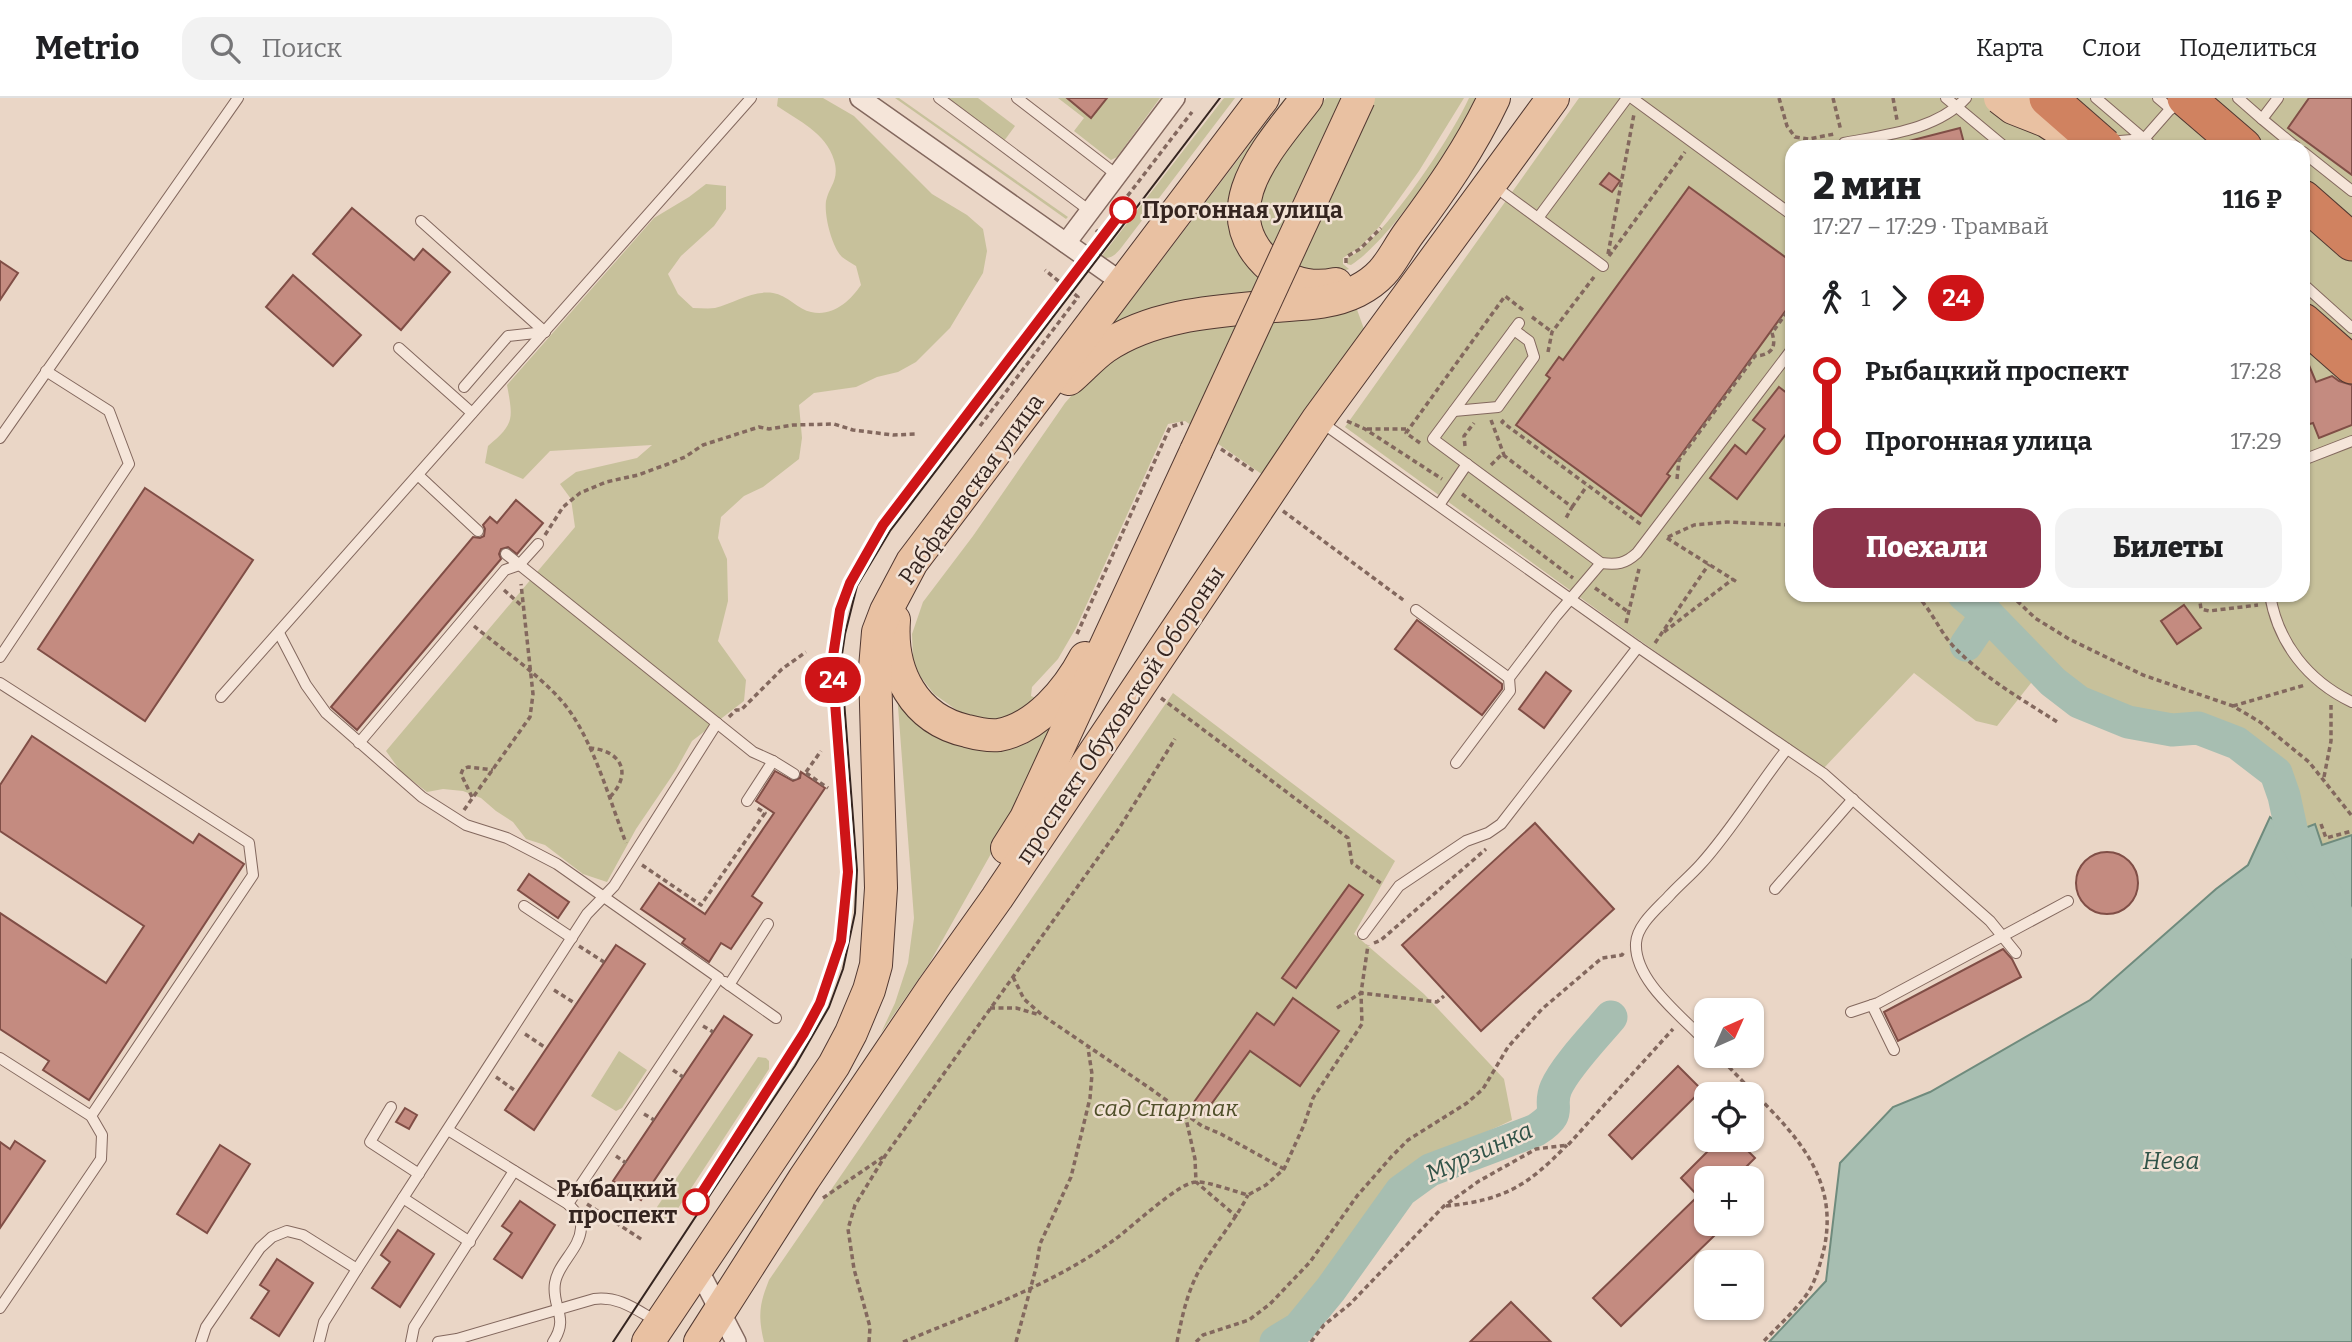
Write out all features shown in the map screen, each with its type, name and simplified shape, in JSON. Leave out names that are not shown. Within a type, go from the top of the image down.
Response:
[{"type":"highway","points":[[2048,98],[2096,140]]},
{"type":"highway","points":[[2178,103],[2252,133]]},
{"type":"highway","points":[[2310,205],[2352,242]]},
{"type":"highway","points":[[2310,328],[2352,365]]},
{"type":"main road","name":"Рабфаковская улица","points":[[697,1267],[834,1065],[869,990],[876,965],[881,887],[875,668],[878,632],[886,611],[912,562],[1263,98]]},
{"type":"main road","points":[[1307,98],[1261,159],[1246,191],[1243,220],[1245,230],[1258,255],[1282,277],[1303,285],[1325,287],[1345,283],[1362,273],[1464,155],[1494,98]]},
{"type":"main road","points":[[933,988],[982,888],[1026,818],[1359,98]]},
{"type":"main road","name":"проспект Обуховской Обороны","points":[[700,1342],[719,1309],[933,988],[1491,183],[1553,98]]},
{"type":"main road","points":[[2000,98],[2013,108],[2046,121],[2074,140]]},
{"type":"main road","points":[[1023,417],[1104,348],[1139,329],[1181,318],[1327,302],[1357,291],[1378,277],[1395,259],[1394,233]]},
{"type":"main road","points":[[912,562],[894,621],[893,643],[904,685],[918,704],[937,720],[954,728],[985,736],[1000,734],[1030,722],[1073,680],[1112,603],[1142,567]]},
{"type":"main road","points":[[654,1333],[697,1267]]},
{"type":"street","points":[[860,98],[1124,284]]},
{"type":"street","points":[[1066,243],[1175,98]]},
{"type":"street","points":[[697,1267],[736,1342]]},
{"type":"lane","points":[[0,438],[238,98]]},
{"type":"lane","points":[[221,697],[751,98]]},
{"type":"lane","points":[[939,98],[1090,211]]},
{"type":"lane","points":[[1017,98],[1117,174]]},
{"type":"lane","points":[[1946,98],[1997,140]]},
{"type":"lane","points":[[1862,140],[1937,120],[1966,98]]},
{"type":"lane","points":[[2096,98],[2144,139]]},
{"type":"lane","points":[[2158,98],[2178,103]]},
{"type":"lane","points":[[2118,140],[2144,139],[2180,98]]},
{"type":"lane","points":[[2238,98],[2252,133]]},
{"type":"lane","points":[[2252,133],[2278,98]]},
{"type":"lane","points":[[1538,218],[1632,99],[1785,210]]},
{"type":"lane","points":[[2252,133],[2274,140]]},
{"type":"lane","points":[[2310,158],[2352,191]]},
{"type":"lane","points":[[1491,183],[1603,266]]},
{"type":"lane","points":[[421,220],[545,331]]},
{"type":"lane","points":[[2310,290],[2352,328]]},
{"type":"lane","points":[[1454,411],[1498,407],[1534,357],[1529,341],[1516,327],[1433,439],[1601,563],[1616,565],[1626,562],[1637,553],[1648,530],[1785,358]]},
{"type":"lane","points":[[464,387],[508,337],[545,331]]},
{"type":"lane","points":[[399,348],[472,413]]},
{"type":"lane","points":[[0,657],[130,464],[109,411],[46,371]]},
{"type":"lane","points":[[1329,418],[1439,505],[1638,647],[1824,774],[1990,920],[2016,953]]},
{"type":"lane","points":[[2310,457],[2352,441]]},
{"type":"lane","points":[[1439,505],[1467,464]]},
{"type":"lane","points":[[418,475],[478,531]]},
{"type":"lane","points":[[359,743],[505,570],[519,565],[538,544]]},
{"type":"lane","points":[[506,554],[753,752],[800,773]]},
{"type":"lane","points":[[1456,764],[1510,691],[1509,678],[1570,598],[1601,563]]},
{"type":"lane","points":[[2271,602],[2280,631],[2290,650],[2317,680],[2333,693],[2352,702]]},
{"type":"lane","points":[[1416,610],[1509,678]]},
{"type":"lane","points":[[279,633],[306,685],[326,713],[422,797],[457,820],[531,849],[557,864],[776,1018]]},
{"type":"lane","points":[[1363,934],[1399,886],[1466,841],[1488,833],[1501,824],[1638,647]]},
{"type":"lane","points":[[0,683],[248,843],[253,875],[91,1116]]},
{"type":"lane","points":[[319,1342],[324,1322],[357,1269],[587,914],[614,886],[719,725]]},
{"type":"lane","points":[[1694,1029],[1664,1001],[1645,974],[1636,945],[1638,933],[1650,916],[1700,864],[1787,749]]},
{"type":"lane","points":[[747,801],[773,761]]},
{"type":"lane","points":[[1775,889],[1853,799]]},
{"type":"lane","points":[[1851,1012],[1872,1005],[2068,901]]},
{"type":"lane","points":[[524,906],[571,939]]},
{"type":"lane","points":[[729,985],[768,924]]},
{"type":"lane","points":[[571,1200],[719,978]]},
{"type":"lane","points":[[1872,1005],[1894,1051]]},
{"type":"lane","points":[[0,1058],[91,1116],[102,1135],[101,1159],[0,1308]]},
{"type":"lane","points":[[391,1107],[370,1142],[419,1174]]},
{"type":"lane","points":[[448,1130],[514,1171],[571,1200],[578,1214],[581,1227],[578,1241],[558,1272],[554,1286],[561,1331],[553,1342]]},
{"type":"lane","points":[[411,1342],[414,1327],[514,1171]]},
{"type":"lane","points":[[403,1198],[470,1241]]},
{"type":"lane","points":[[201,1342],[206,1327],[260,1248],[272,1237],[287,1231],[303,1235],[357,1269]]},
{"type":"lane","points":[[438,1342],[608,1297],[628,1304],[654,1333]]},
{"type":"path","points":[[1779,98],[1787,126],[1795,137],[1809,139],[1853,130]]},
{"type":"path","points":[[1833,98],[1842,132]]},
{"type":"path","points":[[1886,123],[1897,121],[1893,98]]},
{"type":"path","points":[[1632,99],[1606,260],[1693,142]]},
{"type":"path","points":[[1350,266],[1345,261],[1346,257],[1394,233]]},
{"type":"path","points":[[1545,361],[1552,332],[1603,266]]},
{"type":"path","points":[[980,426],[1078,297],[1045,270]]},
{"type":"path","points":[[1676,481],[1679,460],[1755,356],[1773,349],[1775,344],[1772,333],[1785,315]]},
{"type":"path","points":[[1502,422],[1509,412]]},
{"type":"path","points":[[1329,418],[1365,429],[1452,486],[1583,586],[1593,586],[1627,611]]},
{"type":"path","points":[[1472,452],[1463,440],[1478,419]]},
{"type":"path","points":[[1572,507],[1504,456],[1491,420],[1502,422],[1659,538],[1667,538],[1694,525],[1727,522],[1785,525]]},
{"type":"path","points":[[538,544],[563,507],[580,493],[606,482],[638,475],[668,464],[703,445],[759,427],[769,429],[793,425],[834,424],[853,430],[893,435],[916,434]]},
{"type":"path","points":[[1365,429],[1408,429]]},
{"type":"path","points":[[1487,464],[1495,463],[1502,454],[1504,456]]},
{"type":"path","points":[[1567,522],[1565,516],[1588,486]]},
{"type":"path","points":[[1293,518],[1416,610]]},
{"type":"path","points":[[1624,636],[1627,611],[1641,562],[1631,543],[1648,530],[1650,518]]},
{"type":"path","points":[[1660,636],[1735,581],[1667,538]]},
{"type":"path","points":[[457,820],[530,717],[533,694],[519,565]]},
{"type":"path","points":[[495,583],[524,607]]},
{"type":"path","points":[[1924,602],[1951,644],[1971,663],[2059,723]]},
{"type":"path","points":[[2018,602],[2035,618],[2106,658],[2143,675],[2233,706],[2280,736],[2324,778],[2349,808],[2352,816]]},
{"type":"path","points":[[2200,602],[2201,609],[2209,611],[2255,602]]},
{"type":"path","points":[[465,618],[531,673],[570,711],[590,748],[632,858],[701,905],[765,813],[747,801]]},
{"type":"path","points":[[719,725],[736,709],[741,710],[782,669],[806,652]]},
{"type":"path","points":[[2233,706],[2317,680]]},
{"type":"path","points":[[1153,693],[1348,838],[1352,863],[1382,884]]},
{"type":"path","points":[[2324,778],[2331,741],[2333,693]]},
{"type":"path","points":[[869,1342],[870,1327],[854,1269],[848,1229],[855,1205],[885,1156],[1118,830],[1175,739]]},
{"type":"path","points":[[590,748],[605,749],[617,758],[623,772],[620,787],[609,798]]},
{"type":"path","points":[[821,751],[800,773],[828,788]]},
{"type":"path","points":[[473,797],[461,774],[463,769],[468,767],[493,770]]},
{"type":"path","points":[[2321,824],[2326,838],[2352,831]]},
{"type":"path","points":[[1385,902],[1377,888],[1393,877]]},
{"type":"path","points":[[1196,1342],[1203,1335],[1249,1320],[1270,1304],[1310,1262],[1357,1196],[1392,1156],[1408,1140],[1467,1103],[1483,1089],[1508,1047],[1542,1009],[1602,958],[1622,955],[1638,933]]},
{"type":"path","points":[[1177,1342],[1184,1305],[1200,1269],[1237,1217],[1248,1195],[1266,1185],[1284,1169],[1313,1098],[1362,1024],[1361,993],[1368,945],[1363,934]]},
{"type":"path","points":[[571,939],[604,962]]},
{"type":"path","points":[[1013,978],[1024,999],[1088,1048],[1202,1126],[1284,1169]]},
{"type":"path","points":[[543,983],[576,1004]]},
{"type":"path","points":[[1337,1008],[1361,993],[1437,1002],[1444,996]]},
{"type":"path","points":[[990,1008],[1016,1008],[1042,1015]]},
{"type":"path","points":[[1444,1206],[1480,1202],[1521,1186],[1568,1144],[1683,1018]]},
{"type":"path","points":[[514,1028],[546,1048]]},
{"type":"path","points":[[1016,1342],[1040,1244],[1071,1177],[1090,1098],[1092,1074],[1088,1048]]},
{"type":"path","points":[[1731,1068],[1806,1150],[1818,1173],[1827,1203],[1827,1234],[1815,1281],[1806,1296],[1763,1342]]},
{"type":"path","points":[[486,1071],[517,1092]]},
{"type":"path","points":[[1185,1114],[1195,1159],[1196,1182],[1237,1217]]},
{"type":"path","points":[[1311,1342],[1324,1325],[1350,1304],[1444,1206],[1479,1181],[1536,1149],[1568,1144]]},
{"type":"path","points":[[821,1199],[885,1156]]},
{"type":"path","points":[[903,1342],[1073,1267],[1111,1243],[1180,1188],[1196,1182],[1248,1195]]},
{"type":"path","points":[[571,1200],[644,1241]]},
{"type":"green space","points":[[778,98],[823,98],[854,116],[932,194],[967,215],[983,229],[987,251],[983,273],[950,328],[916,362],[898,372],[877,377],[856,387],[814,393],[799,405],[802,438],[799,459],[763,487],[744,496],[721,517],[718,538],[727,559],[728,601],[718,641],[746,680],[744,701],[692,741],[636,829],[607,882],[583,874],[545,845],[526,839],[513,822],[481,798],[463,791],[443,789],[427,792],[401,772],[386,751],[575,527],[571,499],[560,484],[576,472],[637,458],[652,445],[550,451],[523,479],[485,463],[488,446],[503,432],[510,420],[507,385],[654,218],[706,184],[726,186],[726,209],[714,226],[681,256],[668,274],[678,294],[693,308],[715,308],[750,295],[773,293],[806,311],[827,312],[846,302],[861,285],[856,266],[838,252],[828,223],[826,201],[836,173],[834,160],[825,142],[818,135],[777,106]]},
{"type":"green space","points":[[895,98],[899,98],[1068,217],[1066,219]]},
{"type":"green space","points":[[947,98],[978,98],[1015,126],[1004,141]]},
{"type":"green space","points":[[1058,98],[1067,98],[1091,118],[1107,98],[1160,98],[1117,157],[1111,160],[1074,131],[1084,118]]},
{"type":"green space","points":[[1224,98],[1235,98],[1121,248],[1115,255],[1101,257]]},
{"type":"green space","points":[[1285,98],[1238,172],[1228,214],[1230,235],[1240,256],[1279,293],[1110,328]]},
{"type":"green space","points":[[1326,98],[1464,98],[1419,171],[1379,227],[1360,247],[1343,258],[1343,264],[1349,269],[1333,274],[1300,271],[1273,248],[1262,231],[1259,208],[1272,171]]},
{"type":"green space","points":[[1469,98],[1476,98],[1421,189],[1385,234],[1351,265],[1347,264],[1348,258],[1380,231],[1416,186]]},
{"type":"green space","points":[[1579,98],[2352,98],[2352,835],[2321,845],[2315,824],[2298,831],[2272,787],[2241,759],[2203,741],[2100,711],[2073,695],[2043,668],[1997,726],[1976,721],[1914,673],[1823,769],[1625,630],[1345,427]]},
{"type":"green space","points":[[1355,304],[1364,329],[1263,475],[1185,421],[1168,424],[1076,628],[1058,659],[1032,687],[1031,696],[1038,699],[1011,719],[979,720],[958,711],[934,694],[920,676],[913,661],[912,634],[923,602],[973,536],[1065,403],[1087,378],[1144,338]]},
{"type":"green space","points":[[897,693],[996,749],[1026,744],[1054,723],[1015,811],[929,964],[881,1033],[895,1003],[908,963],[914,918]]},
{"type":"green space","name":"сад Спартак","points":[[1173,693],[1395,861],[1354,934],[1424,994],[1504,1079],[1512,1120],[1435,1155],[1397,1180],[1370,1213],[1311,1303],[1293,1323],[1261,1342],[764,1342],[760,1311],[769,1280]]},
{"type":"green space","points":[[619,1051],[647,1070],[622,1108],[616,1111],[591,1096]]},
{"type":"green space","points":[[758,1057],[769,1061],[769,1069],[673,1216],[661,1218],[657,1207]]},
{"type":"water","name":"Нева","points":[[2270,817],[2292,833],[2315,824],[2322,845],[2352,835],[2352,1342],[1769,1342],[1826,1281],[1840,1163],[1893,1107],[1930,1092],[2090,1000],[2216,889],[2248,865]]},
{"type":"building","points":[[1067,98],[1107,98],[1091,118]]},
{"type":"building","points":[[2309,98],[2352,98],[2352,175],[2310,144],[2310,140],[2304,140],[2288,128]]},
{"type":"building","points":[[1960,128],[1963,140],[1913,140]]},
{"type":"building","points":[[1609,173],[1620,181],[1612,192],[1600,184]]},
{"type":"building","points":[[1689,187],[1785,257],[1785,312],[1667,474],[1670,476],[1641,516],[1516,425],[1550,378],[1546,375],[1559,357],[1563,360]]},
{"type":"building","points":[[352,208],[414,260],[423,249],[450,272],[401,330],[313,254]]},
{"type":"building","points":[[0,261],[18,273],[0,300]]},
{"type":"building","points":[[293,275],[361,335],[333,366],[266,307]]},
{"type":"building","points":[[2310,368],[2316,382],[2332,376],[2352,385],[2352,425],[2319,438],[2313,423],[2310,424]]},
{"type":"building","points":[[1779,387],[1785,392],[1785,435],[1737,499],[1710,478],[1735,445],[1746,454],[1765,429],[1753,420]]},
{"type":"building","points":[[145,488],[253,560],[145,721],[38,649]]},
{"type":"building","points":[[516,500],[543,523],[517,554],[508,547],[501,549],[501,559],[357,730],[331,707],[473,537],[484,536],[483,525],[490,517],[497,523]]},
{"type":"building","points":[[2184,605],[2201,628],[2177,644],[2161,621]]},
{"type":"building","points":[[1417,620],[1502,684],[1502,689],[1482,715],[1395,649]]},
{"type":"building","points":[[1546,672],[1571,691],[1544,728],[1519,709]]},
{"type":"building","points":[[32,736],[193,843],[199,834],[244,864],[89,1100],[43,1070],[49,1061],[0,1029],[0,913],[106,983],[144,926],[0,831],[0,785]]},
{"type":"building","points":[[775,771],[793,781],[800,778],[801,772],[825,788],[752,896],[762,903],[731,949],[721,943],[709,962],[682,943],[685,939],[641,909],[659,883],[705,914],[774,813],[756,801]]},
{"type":"building","points":[[1535,823],[1614,909],[1481,1031],[1402,945]]},
{"type":"building","points":[[2101,852],[2113,852],[2129,861],[2136,871],[2136,895],[2129,905],[2113,914],[2101,914],[2090,909],[2081,900],[2076,889],[2076,877],[2081,866],[2090,857]]},
{"type":"building","points":[[529,874],[569,902],[558,918],[518,890]]},
{"type":"building","points":[[1349,885],[1363,895],[1296,988],[1282,978]]},
{"type":"building","points":[[616,945],[645,964],[534,1130],[505,1110]]},
{"type":"building","points":[[2003,949],[2012,959],[2021,977],[1898,1041],[1884,1012]]},
{"type":"building","points":[[1293,998],[1339,1031],[1300,1086],[1250,1051],[1204,1114],[1192,1105],[1257,1013],[1274,1025]]},
{"type":"building","points":[[724,1016],[752,1035],[641,1200],[613,1181]]},
{"type":"building","points":[[1678,1066],[1694,1082],[1694,1098],[1632,1159],[1609,1135]]},
{"type":"building","points":[[405,1108],[417,1115],[409,1129],[396,1122]]},
{"type":"building","points":[[15,1141],[45,1161],[0,1228],[0,1142],[10,1149]]},
{"type":"building","points":[[220,1145],[250,1164],[207,1233],[177,1214]]},
{"type":"building","points":[[1707,1152],[1749,1152],[1755,1158],[1747,1166],[1694,1166],[1694,1192],[1681,1178]]},
{"type":"building","points":[[1694,1200],[1694,1236],[1714,1236],[1700,1250],[1694,1250],[1694,1255],[1621,1326],[1593,1298]]},
{"type":"building","points":[[520,1201],[555,1225],[522,1278],[494,1259],[512,1233],[502,1226]]},
{"type":"building","points":[[398,1230],[434,1254],[400,1307],[372,1288],[390,1262],[381,1255]]},
{"type":"building","points":[[277,1259],[313,1283],[279,1336],[251,1318],[269,1291],[260,1285]]},
{"type":"building","points":[[1511,1302],[1551,1342],[1470,1342]]},
{"type":"waterway","points":[[1972,602],[2053,682],[2079,702],[2128,722],[2172,730],[2198,728],[2237,743],[2276,773],[2292,833],[2352,942]]},
{"type":"waterway","name":"Мурзинка","points":[[1966,645],[1987,614]]},
{"type":"waterway","name":"Мурзинка","points":[[1276,1342],[1299,1328],[1331,1289],[1401,1191],[1430,1170],[1536,1130],[1545,1124],[1553,1114],[1554,1095],[1560,1080],[1611,1017]]},
{"type":"tram line","points":[[613,1342],[795,1066],[829,1007],[843,969],[855,913],[857,870],[841,661],[857,586],[890,531],[1220,98]]},
{"type":"tram line","name":"24","points":[[696,1202],[804,1033],[820,1003],[841,941],[848,872],[832,663],[840,610],[850,583],[865,552],[883,525],[1123,210]]},
{"type":"place","name":"Прогонная улица","points":[[1123,210]]},
{"type":"place","name":"Рыбацкий проспект","points":[[696,1202]]}]
